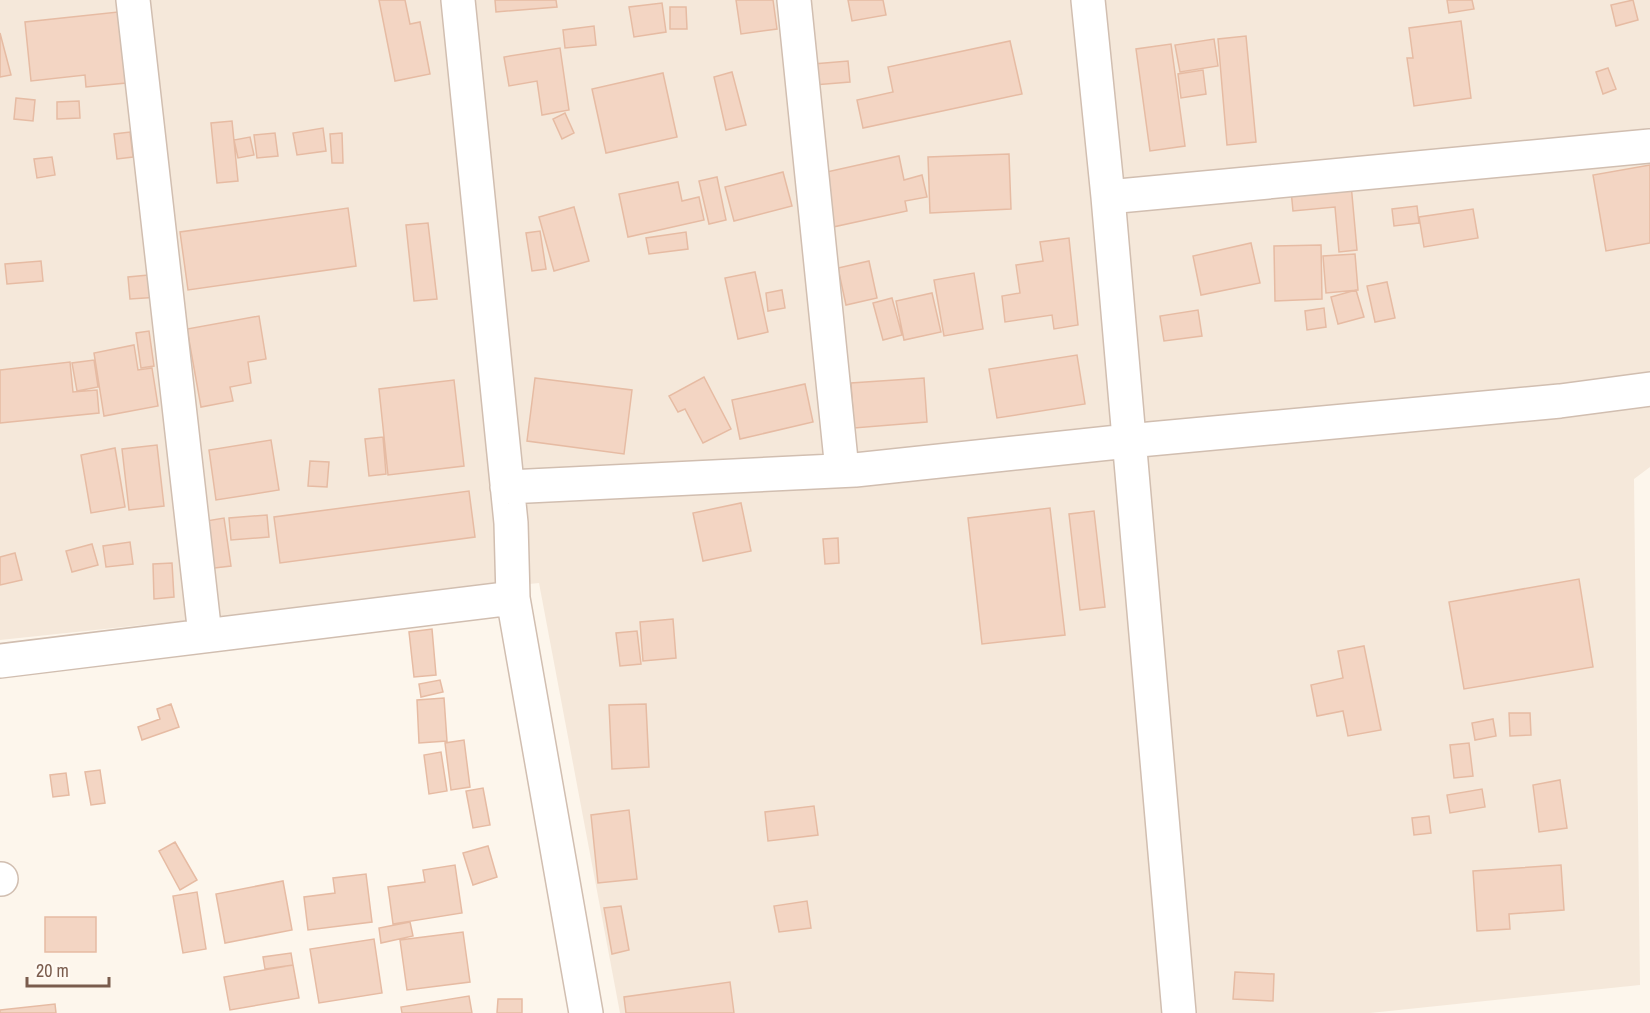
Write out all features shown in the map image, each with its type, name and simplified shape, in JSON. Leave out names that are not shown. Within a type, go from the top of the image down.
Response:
[{"type":"street","points":[[133,0],[205,635]]},
{"type":"street","points":[[458,0],[507,487],[513,598],[586,1013]]},
{"type":"street","points":[[794,0],[842,470]]},
{"type":"street","points":[[1088,0],[1108,197],[1179,1013]]},
{"type":"street","points":[[1108,197],[1650,146]]},
{"type":"street","points":[[507,487],[842,470],[1560,401],[1650,389]]},
{"type":"street","points":[[0,661],[513,598]]},
{"type":"shaded area","points":[[0,0],[1650,0],[1650,467],[1634,479],[1640,985],[1370,1013],[620,1013],[539,583],[0,640]]},
{"type":"building","points":[[379,0],[405,0],[410,24],[420,22],[430,74],[395,81]]},
{"type":"building","points":[[495,0],[556,0],[557,7],[496,12]]},
{"type":"building","points":[[736,0],[773,0],[777,29],[741,34]]},
{"type":"building","points":[[848,0],[883,0],[886,15],[852,21]]},
{"type":"building","points":[[1447,0],[1472,0],[1474,9],[1449,13]]},
{"type":"building","points":[[1633,0],[1638,20],[1616,26],[1611,5]]},
{"type":"building","points":[[662,3],[666,32],[634,37],[629,7]]},
{"type":"building","points":[[670,7],[686,7],[687,29],[670,29]]},
{"type":"building","points":[[118,12],[126,83],[86,87],[85,75],[31,81],[25,22]]},
{"type":"building","points":[[1461,21],[1471,98],[1414,106],[1407,58],[1413,58],[1409,28]]},
{"type":"building","points":[[594,26],[596,45],[565,48],[563,30]]},
{"type":"building","points":[[0,33],[11,75],[0,77]]},
{"type":"building","points":[[1246,36],[1256,142],[1227,145],[1218,39]]},
{"type":"building","points":[[1214,39],[1218,66],[1180,72],[1175,45]]},
{"type":"building","points":[[1010,41],[1022,94],[863,128],[857,100],[893,92],[888,67]]},
{"type":"building","points":[[1171,44],[1185,146],[1150,151],[1136,49]]},
{"type":"building","points":[[560,48],[569,110],[542,115],[537,81],[509,86],[504,57]]},
{"type":"building","points":[[848,61],[850,82],[814,85],[813,64]]},
{"type":"building","points":[[1608,68],[1616,89],[1603,94],[1596,72]]},
{"type":"building","points":[[1203,70],[1206,94],[1181,98],[1178,74]]},
{"type":"building","points":[[732,72],[746,125],[726,130],[714,77]]},
{"type":"building","points":[[663,73],[677,137],[606,153],[592,89]]},
{"type":"building","points":[[16,98],[35,100],[33,121],[14,119]]},
{"type":"building","points":[[79,101],[80,118],[57,119],[57,102]]},
{"type":"building","points":[[565,113],[574,133],[562,139],[553,119]]},
{"type":"building","points":[[232,121],[238,181],[217,183],[211,123]]},
{"type":"building","points":[[323,128],[326,151],[297,155],[293,133]]},
{"type":"building","points":[[130,132],[133,157],[117,159],[114,134]]},
{"type":"building","points":[[275,133],[278,156],[257,158],[254,135]]},
{"type":"building","points":[[342,133],[343,163],[332,163],[330,134]]},
{"type":"building","points":[[250,137],[254,155],[238,158],[234,140]]},
{"type":"building","points":[[1009,154],[1011,209],[930,213],[928,157]]},
{"type":"building","points":[[899,156],[904,180],[922,175],[927,197],[905,201],[907,211],[833,227],[822,173]]},
{"type":"building","points":[[52,157],[55,175],[37,178],[34,159]]},
{"type":"building","points":[[1650,165],[1650,243],[1606,251],[1593,175]]},
{"type":"building","points":[[783,172],[792,206],[734,221],[725,187]]},
{"type":"building","points":[[717,177],[726,220],[709,224],[699,181]]},
{"type":"building","points":[[678,182],[682,201],[699,197],[704,220],[628,237],[619,194]]},
{"type":"building","points":[[1351,184],[1357,250],[1339,252],[1335,207],[1293,211],[1291,190]]},
{"type":"building","points":[[1417,206],[1419,223],[1394,226],[1392,209]]},
{"type":"building","points":[[574,207],[589,261],[554,271],[539,217]]},
{"type":"building","points":[[348,208],[356,266],[188,290],[180,232]]},
{"type":"building","points":[[1473,209],[1478,238],[1424,247],[1419,217]]},
{"type":"building","points":[[428,223],[437,299],[414,301],[406,225]]},
{"type":"building","points":[[540,231],[546,269],[532,271],[526,233]]},
{"type":"building","points":[[686,232],[688,249],[649,254],[646,238]]},
{"type":"building","points":[[1069,238],[1078,325],[1054,329],[1052,315],[1005,322],[1002,296],[1020,293],[1016,265],[1043,261],[1040,242]]},
{"type":"building","points":[[1251,243],[1260,283],[1201,295],[1193,256]]},
{"type":"building","points":[[1321,245],[1322,299],[1275,301],[1274,246]]},
{"type":"building","points":[[1355,254],[1358,290],[1326,293],[1323,256]]},
{"type":"building","points":[[41,261],[43,281],[7,284],[5,264]]},
{"type":"building","points":[[869,261],[877,298],[846,305],[838,268]]},
{"type":"building","points":[[755,272],[768,332],[738,339],[725,278]]},
{"type":"building","points":[[974,273],[983,329],[944,336],[934,280]]},
{"type":"building","points":[[159,274],[160,297],[130,299],[128,277]]},
{"type":"building","points":[[1387,282],[1395,318],[1375,322],[1367,286]]},
{"type":"building","points":[[782,290],[785,308],[768,311],[766,293]]},
{"type":"building","points":[[1356,290],[1364,317],[1338,324],[1331,297]]},
{"type":"building","points":[[932,293],[941,332],[904,340],[896,301]]},
{"type":"building","points":[[892,298],[902,335],[883,340],[873,303]]},
{"type":"building","points":[[1324,308],[1326,327],[1307,330],[1305,311]]},
{"type":"building","points":[[1198,310],[1202,336],[1164,341],[1160,316]]},
{"type":"building","points":[[259,316],[266,359],[248,362],[251,383],[230,387],[233,401],[201,407],[187,329]]},
{"type":"building","points":[[149,331],[154,366],[141,368],[136,333]]},
{"type":"building","points":[[134,345],[138,370],[152,368],[158,406],[104,416],[94,353]]},
{"type":"building","points":[[1077,355],[1085,404],[997,418],[989,369]]},
{"type":"building","points":[[94,360],[98,387],[77,391],[72,363]]},
{"type":"building","points":[[70,362],[73,392],[97,390],[99,413],[0,423],[0,370]]},
{"type":"building","points":[[704,377],[731,429],[703,443],[685,409],[678,412],[669,396]]},
{"type":"building","points":[[535,378],[632,390],[624,454],[527,441]]},
{"type":"building","points":[[924,378],[927,422],[854,428],[851,383]]},
{"type":"building","points":[[454,380],[464,466],[388,475],[379,389]]},
{"type":"building","points":[[805,384],[813,422],[740,439],[732,400]]},
{"type":"building","points":[[383,437],[386,474],[369,476],[365,439]]},
{"type":"building","points":[[271,440],[279,490],[216,500],[209,450]]},
{"type":"building","points":[[157,445],[164,506],[129,510],[122,449]]},
{"type":"building","points":[[115,448],[125,507],[91,513],[81,455]]},
{"type":"building","points":[[310,461],[329,462],[327,487],[308,486]]},
{"type":"building","points":[[469,491],[475,537],[280,563],[274,517]]},
{"type":"building","points":[[741,503],[751,551],[703,561],[693,513]]},
{"type":"building","points":[[1050,508],[1065,635],[982,644],[968,518]]},
{"type":"building","points":[[1094,511],[1105,607],[1080,610],[1069,514]]},
{"type":"building","points":[[267,515],[269,537],[231,540],[229,518]]},
{"type":"building","points":[[224,518],[231,566],[206,569],[200,522]]},
{"type":"building","points":[[838,538],[839,563],[825,564],[823,539]]},
{"type":"building","points":[[130,542],[133,564],[106,567],[103,546]]},
{"type":"building","points":[[92,544],[98,565],[72,572],[66,551]]},
{"type":"building","points":[[15,553],[22,580],[0,585],[0,557]]},
{"type":"building","points":[[172,563],[174,597],[154,599],[153,564]]},
{"type":"building","points":[[1579,579],[1593,667],[1464,689],[1449,602]]},
{"type":"building","points":[[673,619],[676,658],[643,661],[640,622]]},
{"type":"building","points":[[432,629],[436,675],[414,677],[409,632]]},
{"type":"building","points":[[637,631],[641,664],[620,666],[616,633]]},
{"type":"building","points":[[1364,646],[1381,730],[1348,736],[1343,711],[1317,716],[1311,685],[1343,678],[1338,651]]},
{"type":"building","points":[[440,680],[443,692],[421,697],[419,684]]},
{"type":"building","points":[[444,698],[447,741],[419,743],[417,700]]},
{"type":"building","points":[[171,704],[179,727],[142,740],[138,727],[160,719],[157,709]]},
{"type":"building","points":[[646,704],[649,767],[612,769],[609,705]]},
{"type":"building","points":[[1509,713],[1530,713],[1531,735],[1510,736]]},
{"type":"building","points":[[1493,719],[1496,736],[1475,740],[1472,723]]},
{"type":"building","points":[[464,740],[470,787],[451,790],[445,743]]},
{"type":"building","points":[[1469,743],[1473,776],[1454,778],[1450,745]]},
{"type":"building","points":[[441,752],[447,791],[429,794],[424,755]]},
{"type":"building","points":[[100,770],[105,803],[91,805],[85,772]]},
{"type":"building","points":[[66,773],[69,795],[53,797],[50,775]]},
{"type":"building","points":[[1560,780],[1567,828],[1539,832],[1533,785]]},
{"type":"building","points":[[483,788],[490,825],[473,828],[466,791]]},
{"type":"building","points":[[1482,789],[1485,807],[1450,813],[1447,795]]},
{"type":"building","points":[[814,806],[818,835],[768,841],[765,812]]},
{"type":"building","points":[[629,810],[637,879],[598,883],[591,815]]},
{"type":"building","points":[[1429,816],[1431,833],[1414,835],[1412,818]]},
{"type":"building","points":[[175,842],[197,880],[180,890],[159,851]]},
{"type":"building","points":[[488,846],[497,877],[473,885],[463,853]]},
{"type":"building","points":[[455,865],[462,913],[393,924],[388,887],[425,882],[423,870]]},
{"type":"building","points":[[1561,865],[1564,910],[1509,914],[1510,929],[1477,931],[1473,871]]},
{"type":"building","points":[[366,874],[372,922],[308,930],[304,897],[335,893],[333,878]]},
{"type":"building","points":[[283,881],[292,930],[225,943],[216,894]]},
{"type":"building","points":[[197,892],[206,949],[183,953],[173,896]]},
{"type":"building","points":[[807,901],[811,928],[779,932],[774,906]]},
{"type":"building","points":[[621,906],[629,950],[612,954],[604,908]]},
{"type":"building","points":[[45,917],[96,917],[96,952],[45,952]]},
{"type":"building","points":[[410,922],[413,936],[381,943],[379,928]]},
{"type":"building","points":[[463,932],[470,982],[407,990],[400,940]]},
{"type":"building","points":[[374,939],[382,993],[319,1003],[310,949]]},
{"type":"building","points":[[291,953],[293,965],[265,969],[263,957]]},
{"type":"building","points":[[293,965],[299,998],[230,1010],[224,977]]},
{"type":"building","points":[[1235,972],[1274,974],[1273,1001],[1233,999]]},
{"type":"building","points":[[730,982],[734,1013],[626,1013],[624,997]]},
{"type":"building","points":[[469,996],[472,1013],[402,1013],[401,1007]]},
{"type":"building","points":[[498,999],[522,999],[522,1013],[497,1013]]},
{"type":"building","points":[[55,1004],[56,1013],[0,1013],[0,1010]]}]
